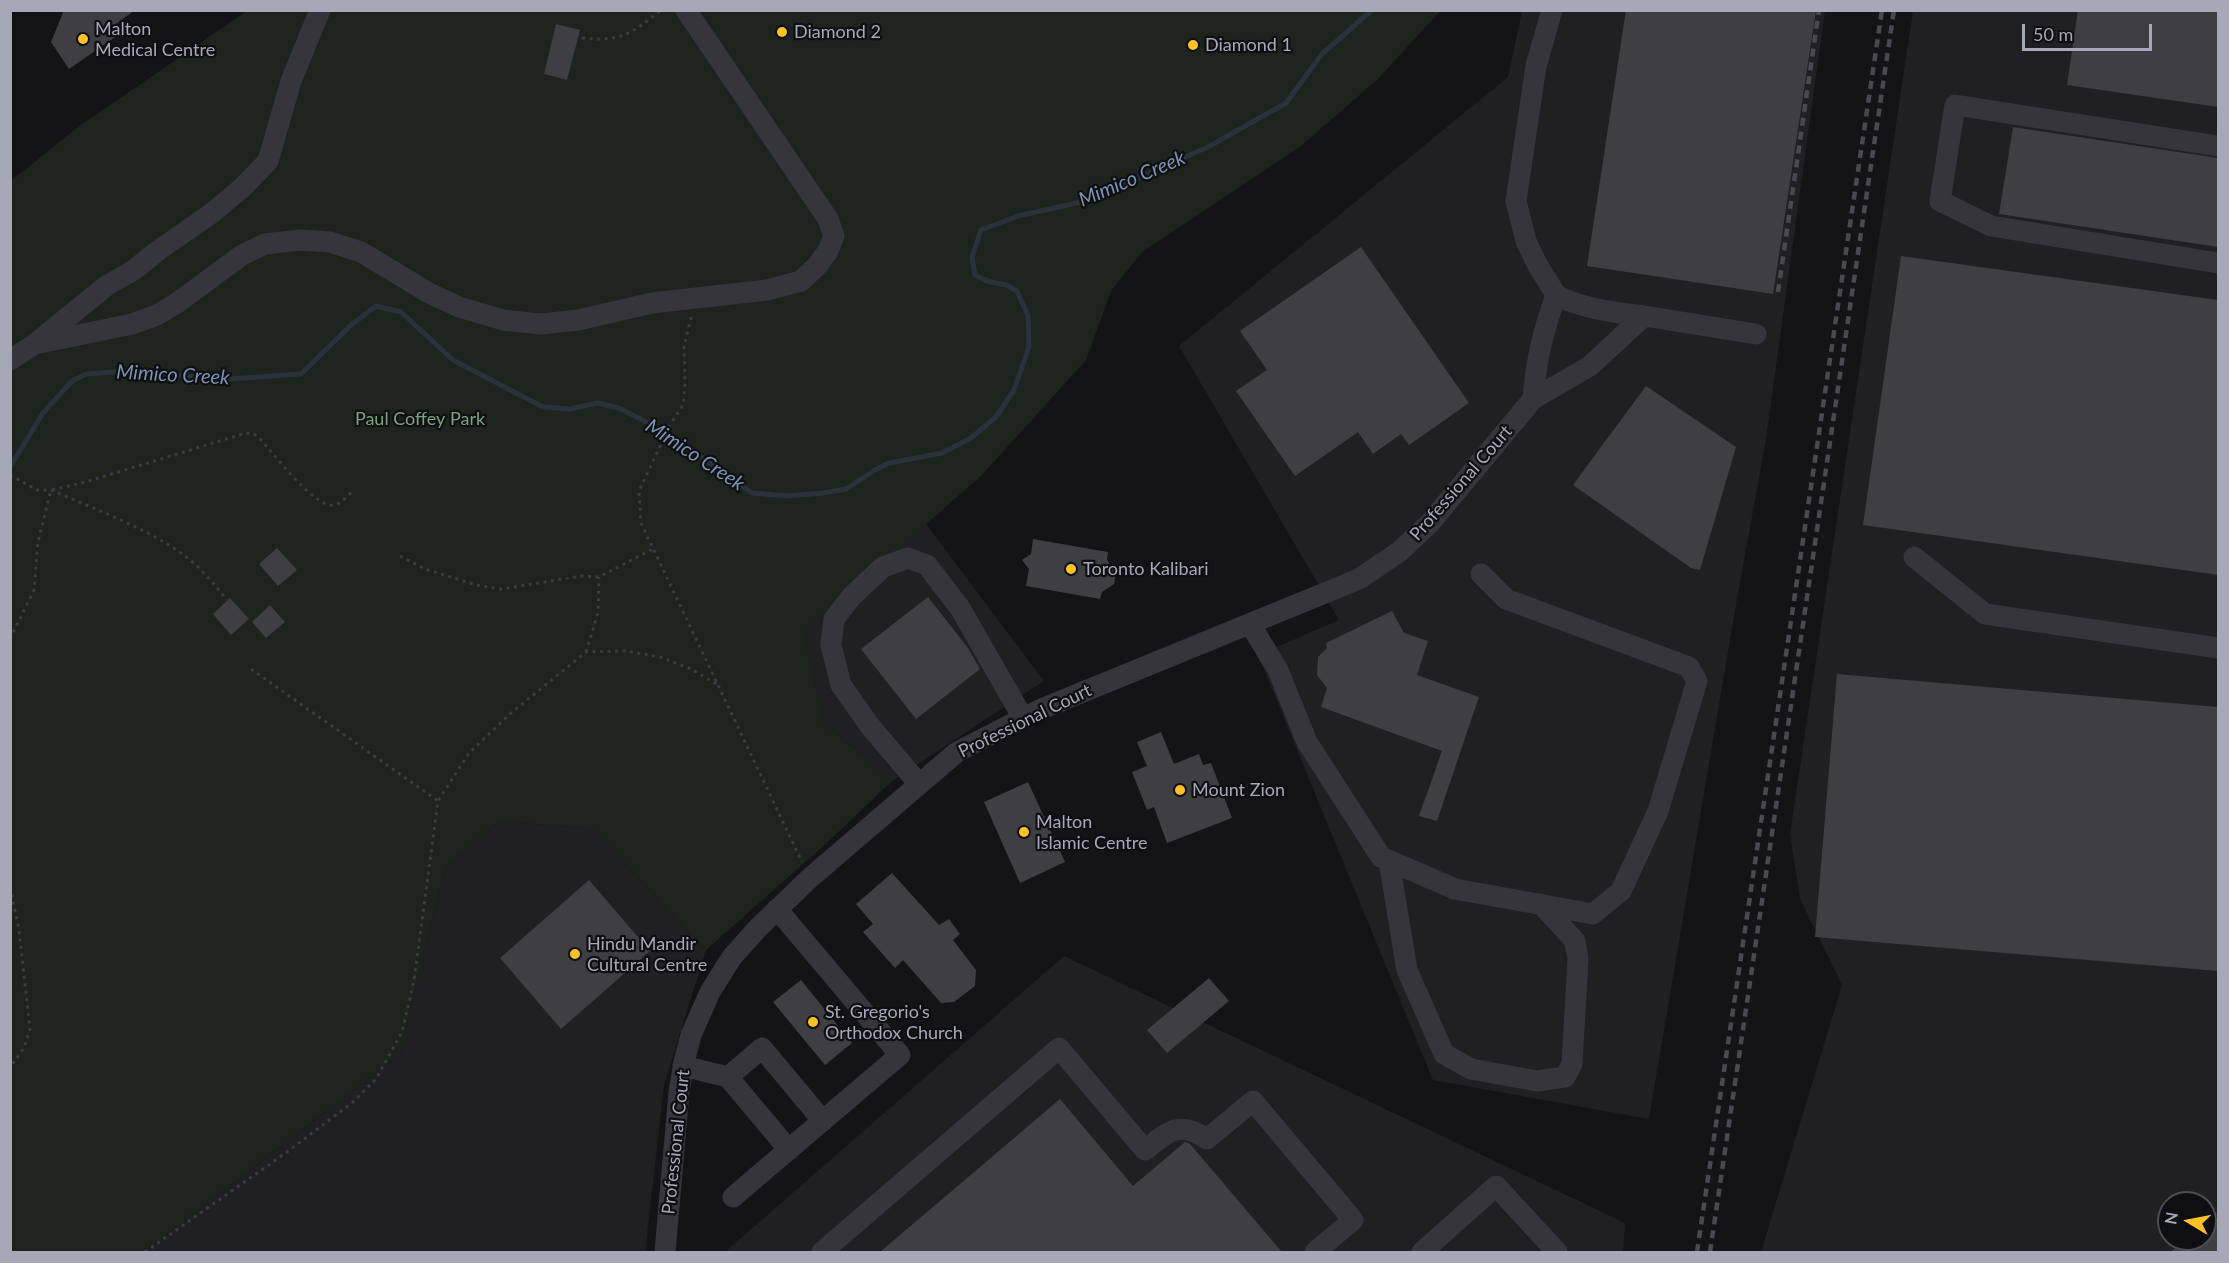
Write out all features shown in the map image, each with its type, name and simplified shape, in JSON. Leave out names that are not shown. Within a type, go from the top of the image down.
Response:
[{"type":"street","points":[[10,360],[35,344],[106,286],[134,270],[212,213],[243,188],[268,161],[291,81],[320,10]]},
{"type":"street","points":[[35,344],[132,324],[157,315],[242,255],[265,244],[300,240],[330,242],[361,252],[429,293],[459,307],[503,320],[541,324],[569,321],[652,303],[767,290],[801,281],[828,252],[834,236],[828,219],[686,10]]},
{"type":"street","points":[[1552,10],[1536,66],[1516,201],[1526,241],[1556,295],[1577,304],[1605,311],[1756,334]]},
{"type":"street","points":[[2218,146],[1955,105],[1940,201],[1990,226],[2218,263]]},
{"type":"street","points":[[1533,399],[1536,360],[1544,327],[1556,295]]},
{"type":"street","points":[[1533,399],[1590,366],[1644,316]]},
{"type":"street","name":"Professional Court","points":[[665,1252],[683,1066],[691,1035],[710,992],[732,957],[777,909],[957,752],[1023,718],[1359,579],[1399,552],[1430,523],[1533,399]]},
{"type":"street","points":[[1914,557],[1985,614],[2218,648]]},
{"type":"street","points":[[920,784],[870,726],[841,685],[831,645],[834,619],[852,596],[883,567],[908,558],[927,565],[960,608],[1023,718]]},
{"type":"street","points":[[1250,624],[1278,669],[1307,742],[1381,857],[1455,889],[1593,914],[1621,891],[1658,811],[1698,681],[1689,667],[1506,599],[1481,574]]},
{"type":"street","points":[[1389,861],[1407,970],[1444,1054],[1471,1070],[1537,1081],[1566,1077],[1572,1064],[1578,959],[1575,941],[1541,904]]},
{"type":"street","points":[[733,1197],[900,1055],[777,909]]},
{"type":"street","points":[[728,1077],[762,1048],[823,1121]]},
{"type":"street","points":[[822,1252],[1059,1048],[1145,1150],[1170,1131],[1179,1128],[1197,1132],[1207,1139],[1253,1101],[1353,1220],[1315,1252]]},
{"type":"street","points":[[683,1066],[728,1077],[789,1150]]},
{"type":"street","points":[[1422,1252],[1496,1186],[1557,1252]]},
{"type":"path","points":[[582,38],[605,39],[629,34],[662,10]]},
{"type":"path","points":[[697,298],[684,346],[686,384],[682,405],[670,424],[639,491],[641,524],[810,878]]},
{"type":"path","points":[[10,475],[37,489],[51,490],[82,483],[246,433],[254,434],[261,440],[310,494],[327,505],[333,506],[340,503],[354,490]]},
{"type":"path","points":[[51,490],[160,540],[185,556],[205,574],[226,600]]},
{"type":"path","points":[[10,639],[34,590],[38,542],[51,490]]},
{"type":"path","points":[[400,556],[425,570],[476,585],[501,589],[582,576],[599,577],[653,549]]},
{"type":"path","points":[[145,1252],[287,1152],[353,1102],[376,1079],[402,1032],[414,980],[438,801],[469,753],[511,713],[586,652],[598,613],[599,577]]},
{"type":"path","points":[[586,652],[626,651],[660,657],[691,669],[718,685]]},
{"type":"path","points":[[251,669],[438,801]]},
{"type":"path","points":[[10,887],[19,930],[30,1029],[24,1048],[10,1067]]},
{"type":"shaded area","points":[[1522,11],[1825,11],[1766,439],[1649,1119],[1433,1080],[1258,655],[1339,620],[1179,346],[1508,77]]},
{"type":"shaded area","points":[[1913,11],[2218,11],[2218,1252],[1761,1252],[1842,985],[1800,899],[1790,834]]},
{"type":"shaded area","points":[[926,524],[1044,681],[892,781],[823,722],[803,629]]},
{"type":"shaded area","points":[[499,821],[593,829],[706,950],[664,1085],[645,1252],[144,1252],[400,1054],[444,870]]},
{"type":"shaded area","points":[[1064,956],[1625,1223],[1623,1252],[725,1252]]},
{"type":"green space","name":"Paul Coffey Park","points":[[247,11],[1440,11],[1378,79],[1301,146],[1142,252],[1111,291],[1086,360],[981,476],[804,631],[823,722],[892,781],[829,841],[706,950],[593,829],[499,821],[444,870],[400,1054],[144,1252],[11,1252],[11,181],[78,127]]},
{"type":"building","name":"Malton Medical Centre","points":[[64,10],[135,10],[112,27],[118,35],[69,69],[51,42]]},
{"type":"building","points":[[1626,10],[1816,10],[1773,294],[1587,266]]},
{"type":"building","points":[[2078,10],[2218,10],[2218,107],[2067,85]]},
{"type":"building","points":[[556,24],[580,30],[567,80],[544,74]]},
{"type":"building","points":[[2013,127],[2218,158],[2218,247],[1999,214]]},
{"type":"building","points":[[1361,247],[1469,403],[1409,445],[1401,434],[1373,454],[1358,432],[1295,476],[1236,391],[1267,370],[1240,331]]},
{"type":"building","points":[[1901,256],[2218,300],[2218,575],[1863,525]]},
{"type":"building","points":[[1646,386],[1736,447],[1700,570],[1691,568],[1573,485]]},
{"type":"building","name":"Toronto Kalibari","points":[[1033,539],[1108,552],[1107,560],[1116,573],[1114,584],[1102,592],[1100,599],[1026,586],[1029,569],[1022,560],[1031,554]]},
{"type":"building","points":[[277,548],[297,570],[278,586],[259,564]]},
{"type":"building","points":[[928,597],[968,648],[980,669],[916,719],[861,649]]},
{"type":"building","points":[[230,598],[249,619],[231,635],[213,614]]},
{"type":"building","points":[[270,605],[285,622],[266,638],[252,622]]},
{"type":"building","points":[[1392,611],[1404,633],[1428,641],[1417,675],[1479,697],[1437,821],[1419,816],[1442,751],[1321,707],[1327,688],[1317,675],[1318,657],[1327,648],[1326,643]]},
{"type":"building","points":[[1837,674],[2218,707],[2218,971],[1815,937]]},
{"type":"building","name":"Mount Zion","points":[[1161,732],[1174,764],[1199,754],[1203,765],[1211,763],[1232,818],[1167,843],[1154,807],[1147,810],[1132,772],[1147,766],[1137,742]]},
{"type":"building","name":"Malton Islamic Centre","points":[[1028,782],[1065,862],[1020,883],[984,802]]},
{"type":"building","points":[[892,873],[939,925],[949,919],[960,934],[953,940],[976,970],[975,986],[954,1002],[941,1003],[903,960],[895,968],[863,932],[873,924],[856,904]]},
{"type":"building","name":"Hindu Mandir Cultural Centre","points":[[589,880],[650,951],[561,1029],[500,958]]},
{"type":"building","points":[[1209,978],[1229,1001],[1167,1053],[1147,1030]]},
{"type":"building","name":"St. Gregorio's Orthodox Church","points":[[801,980],[852,1043],[825,1065],[773,1002]]},
{"type":"building","points":[[1060,1099],[1133,1186],[1185,1142],[1190,1144],[1282,1252],[880,1252]]},
{"type":"building","points":[[2217,1220],[2218,1252],[2170,1252],[2217,1251]]},
{"type":"waterway","name":"Mimico Creek","points":[[10,467],[43,413],[72,381],[86,374],[141,370],[214,380],[301,374],[350,326],[376,306],[401,312],[453,360],[543,407],[570,409],[598,403],[619,408],[666,432],[752,493],[786,496],[846,489],[889,463],[942,453],[971,438],[996,417],[1014,390],[1029,347],[1028,316],[1017,291],[1007,285],[987,281],[975,275],[972,257],[981,230],[1018,216],[1086,201],[1208,147],[1286,103],[1322,54],[1372,10]]},
{"type":"railway","points":[[1778,292],[1819,10]]},
{"type":"railway","points":[[1697,1252],[1882,10]]},
{"type":"railway","points":[[1710,1252],[1894,10]]},
{"type":"place","name":"Diamond 2","points":[[782,32]]},
{"type":"place","name":"Malton Medical Centre","points":[[83,39]]},
{"type":"place","name":"Diamond 1","points":[[1193,45]]},
{"type":"place","name":"Toronto Kalibari","points":[[1071,569]]},
{"type":"place","name":"Mount Zion","points":[[1180,790]]},
{"type":"place","name":"Malton Islamic Centre","points":[[1024,832]]},
{"type":"place","name":"Hindu Mandir Cultural Centre","points":[[575,954]]},
{"type":"place","name":"St. Gregorio's Orthodox Church","points":[[813,1022]]}]
